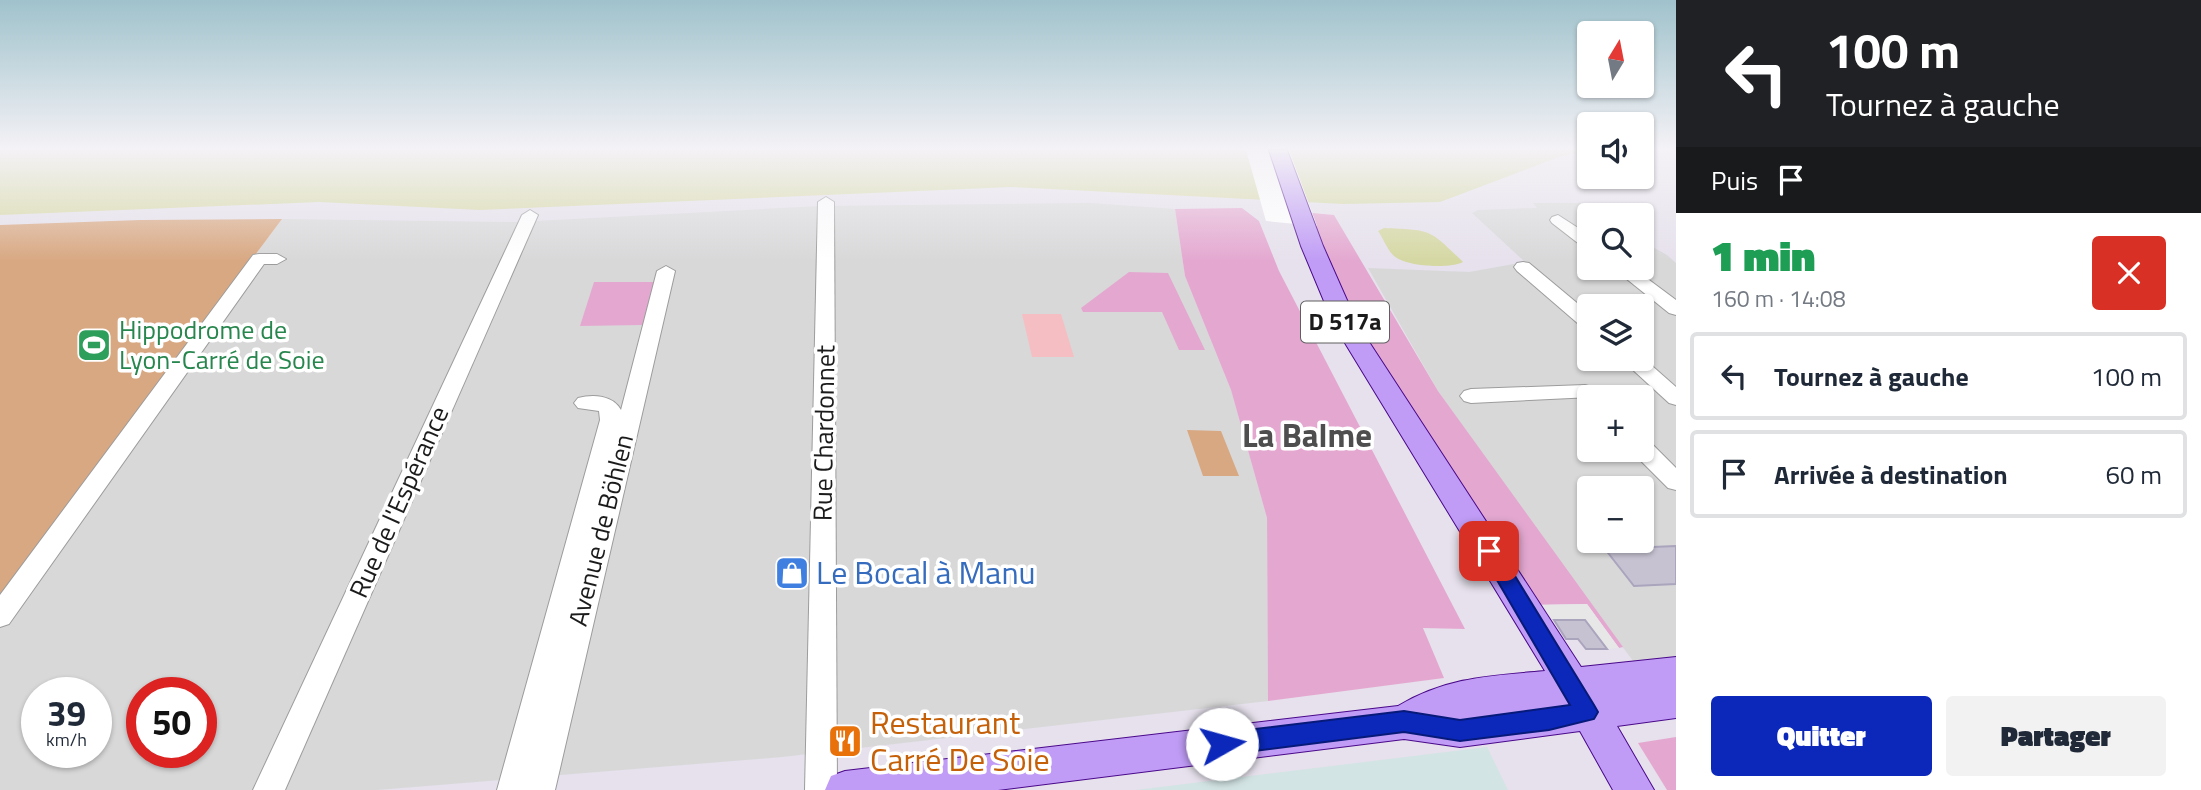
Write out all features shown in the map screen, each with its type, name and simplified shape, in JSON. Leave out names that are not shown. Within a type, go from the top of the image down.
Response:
[{"type":"main road","name":"D 517a","points":[[1291,187],[1327,285],[1346,325],[1578,697]]},
{"type":"main road","points":[[845,790],[1404,722],[1460,730],[1549,720],[1578,697],[1676,673]]},
{"type":"main road","points":[[1578,697],[1676,702]]},
{"type":"main road","points":[[1578,697],[1634,790]]},
{"type":"street","name":"Rue Chardonnet","points":[[821,790],[826,202]]},
{"type":"street","name":"Rue de l'Espérance","points":[[269,790],[530,215]]},
{"type":"street","points":[[1558,220],[1577,234]]},
{"type":"street","points":[[0,616],[260,260],[277,259]]},
{"type":"street","points":[[1523,267],[1577,313]]},
{"type":"street","name":"Avenue de Böhlen","points":[[539,790],[666,271]]},
{"type":"street","points":[[1638,280],[1676,309]]},
{"type":"street","points":[[1644,371],[1676,398]]},
{"type":"street","points":[[1567,374],[1579,385]]},
{"type":"street","points":[[1471,396],[1577,394]]},
{"type":"street","points":[[513,790],[611,420],[610,409],[604,404],[585,403]]},
{"type":"street","points":[[1654,460],[1676,482]]},
{"type":"shaded area","points":[[0,187],[1480,187],[1440,202],[1343,204],[1011,187],[480,210],[319,202],[0,215]]},
{"type":"shaded area","points":[[1091,203],[1175,209],[1185,276],[1231,390],[1267,518],[1268,701],[782,757],[377,790],[0,790],[0,596],[282,219],[516,222],[820,206]]},
{"type":"shaded area","points":[[1533,203],[1577,203],[1577,280],[1654,280],[1654,248],[1676,263],[1676,718],[1573,581],[1438,391],[1368,268],[1469,272],[1525,262],[1472,213],[1478,210],[1537,208]]},
{"type":"shaded area","points":[[1242,208],[1259,221],[1279,271],[1465,629],[1423,628],[1444,678],[1268,701],[1267,518],[1231,390],[1185,276],[1175,209]]},
{"type":"shaded area","points":[[1312,213],[1334,215],[1438,391],[1623,647],[1619,648],[1587,604],[1531,605],[1418,425],[1341,295],[1311,225],[1316,225]]},
{"type":"shaded area","name":"Hippodrome de Lyon-Carré de Soie","points":[[282,219],[0,596],[0,225]]},
{"type":"shaded area","points":[[1384,228],[1429,233],[1463,262],[1448,266],[1427,266],[1399,259],[1391,253],[1378,231]]},
{"type":"shaded area","points":[[1129,272],[1168,273],[1205,350],[1179,350],[1162,312],[1083,312],[1081,308]]},
{"type":"shaded area","points":[[594,282],[654,282],[643,325],[580,326]]},
{"type":"shaded area","points":[[1022,314],[1061,314],[1074,357],[1032,357]]},
{"type":"shaded area","points":[[1187,430],[1221,431],[1239,476],[1203,476]]},
{"type":"shaded area","points":[[1587,604],[1619,648],[1607,649],[1585,620],[1542,620],[1531,605]]},
{"type":"shaded area","points":[[1676,737],[1676,790],[1667,790],[1638,743]]},
{"type":"shaded area","points":[[1487,747],[1508,790],[1136,790]]},
{"type":"pier","points":[[1256,187],[1303,187],[1317,226],[1266,221]]},
{"type":"building","points":[[1676,546],[1676,584],[1634,586],[1608,553],[1654,553],[1654,547]]},
{"type":"building","points":[[1554,620],[1585,620],[1607,649],[1586,649],[1578,639],[1566,639]]},
{"type":"place","name":"Hippodrome de Lyon-Carré de Soie","points":[[94,345]]},
{"type":"place","name":"Le Bocal à Manu","points":[[792,573]]},
{"type":"place","name":"Restaurant Carré De Soie","points":[[845,741]]},
{"type":"district","name":"La Balme","points":[[1307,435]]},
{"type":"route","points":[[1222,744],[1404,722],[1460,730],[1549,720],[1587,712],[1489,551]]}]
